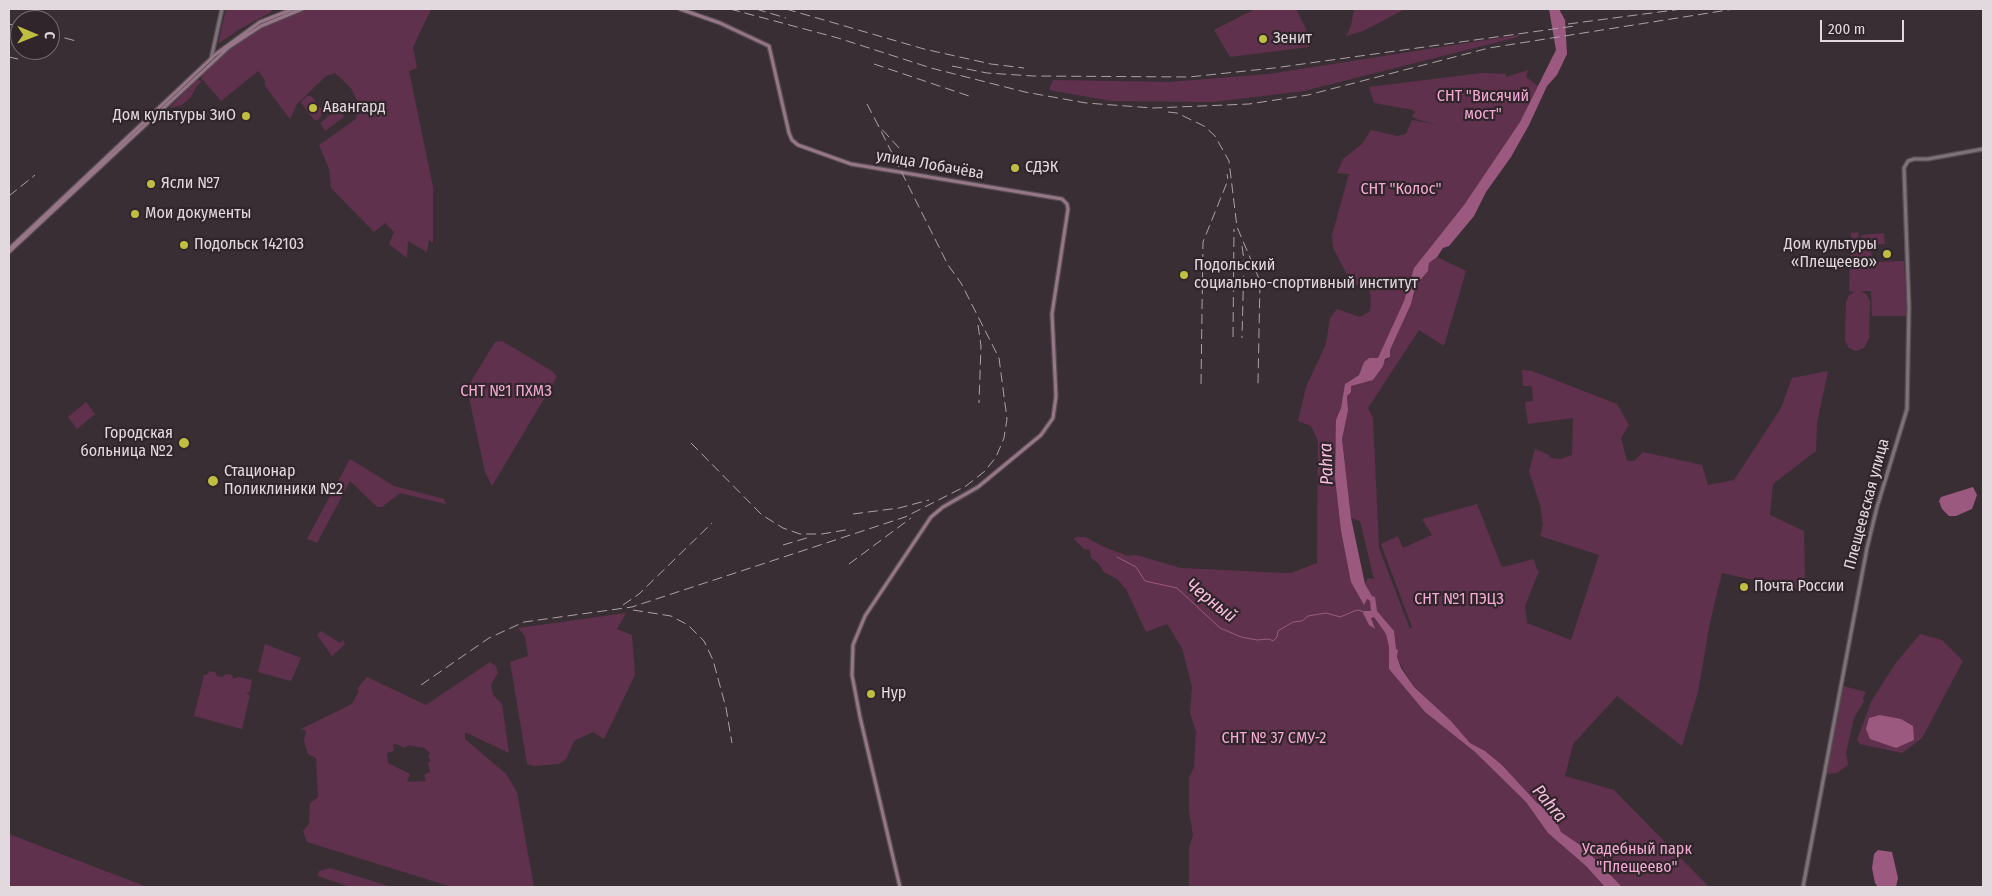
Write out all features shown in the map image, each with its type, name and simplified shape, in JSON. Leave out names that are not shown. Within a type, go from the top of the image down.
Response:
[{"type":"main road","points":[[9,250],[222,49],[260,22],[293,9]]},
{"type":"main road","points":[[9,250],[229,47],[261,26],[302,9]]},
{"type":"main road","name":"улица Лобачёва","points":[[680,9],[720,23],[769,46],[792,140],[798,145],[851,164],[1062,200],[1067,204],[1068,210],[1052,314],[1056,396],[1053,418],[1041,435],[978,487],[943,507],[930,518],[866,616],[853,645],[852,675],[860,717],[900,887]]},
{"type":"street","points":[[211,59],[222,9]]},
{"type":"street","points":[[214,41],[216,47],[222,49]]},
{"type":"street","name":"Плещеевская улица","points":[[1804,887],[1866,548],[1876,507],[1907,409],[1910,307],[1904,172],[1908,161],[1914,159],[1928,159],[1983,149]]},
{"type":"green space","points":[[226,9],[272,9],[271,12],[218,44]]},
{"type":"green space","points":[[307,9],[431,9],[413,47],[417,68],[409,71],[433,187],[433,243],[429,240],[427,252],[408,241],[407,258],[389,244],[394,232],[385,223],[374,232],[331,188],[329,169],[319,145],[356,119],[359,105],[351,88],[335,73],[326,76],[297,104],[290,119],[265,86],[265,80],[258,71],[221,101],[202,79],[202,74],[234,45],[260,28]]},
{"type":"green space","name":"Зенит","points":[[1255,9],[1296,9],[1306,29],[1309,47],[1230,57],[1214,30]]},
{"type":"green space","points":[[1354,9],[1405,9],[1363,31],[1346,36],[1351,26]]},
{"type":"green space","points":[[1518,35],[1518,37],[1304,91],[1213,102],[1111,101],[1049,90],[1053,80],[1169,82],[1269,74]]},
{"type":"green space","points":[[1528,70],[1526,77],[1538,86],[1520,122],[1464,205],[1414,268],[1404,301],[1378,359],[1369,358],[1364,362],[1359,375],[1347,382],[1339,416],[1334,454],[1335,478],[1341,531],[1349,571],[1364,605],[1367,599],[1370,601],[1372,611],[1366,611],[1365,617],[1368,623],[1373,628],[1371,617],[1374,617],[1386,634],[1389,647],[1389,669],[1425,712],[1475,752],[1526,802],[1548,833],[1586,866],[1605,887],[1189,887],[1189,848],[1193,835],[1189,812],[1189,778],[1194,767],[1196,732],[1190,713],[1192,687],[1182,648],[1167,624],[1146,632],[1126,589],[1117,579],[1104,572],[1098,563],[1091,558],[1090,550],[1084,549],[1074,539],[1076,537],[1085,537],[1128,556],[1136,555],[1181,568],[1291,573],[1317,563],[1318,441],[1311,426],[1298,421],[1306,387],[1326,344],[1330,318],[1337,309],[1360,317],[1370,311],[1371,299],[1369,287],[1352,284],[1333,248],[1332,235],[1349,174],[1337,173],[1343,159],[1362,144],[1371,130],[1397,136],[1406,134],[1412,120],[1437,125],[1416,119],[1412,116],[1415,112],[1413,110],[1374,103],[1369,87],[1482,73],[1506,74],[1506,77]]},
{"type":"green space","points":[[197,80],[202,81],[196,87],[191,97],[182,105],[169,108]]},
{"type":"green space","name":"Авангард","points":[[307,96],[311,96],[324,112],[318,120],[314,120],[301,102]]},
{"type":"green space","points":[[336,110],[341,110],[344,117],[325,131],[320,123]]},
{"type":"green space","points":[[1858,232],[1860,248],[1871,248],[1872,262],[1904,261],[1907,316],[1872,316],[1871,291],[1861,291],[1867,295],[1870,302],[1869,338],[1864,348],[1856,351],[1849,348],[1845,341],[1846,302],[1849,295],[1855,292],[1849,291],[1851,233]]},
{"type":"green space","points":[[1884,233],[1885,244],[1862,246],[1861,235]]},
{"type":"green space","points":[[1437,257],[1466,271],[1444,346],[1419,330],[1368,408],[1373,418],[1379,548],[1410,629],[1412,627],[1381,544],[1398,536],[1403,548],[1432,535],[1422,519],[1477,504],[1503,567],[1534,559],[1539,571],[1525,606],[1527,623],[1571,640],[1599,555],[1540,536],[1543,525],[1540,505],[1529,471],[1535,449],[1549,455],[1550,458],[1561,459],[1572,455],[1573,418],[1528,424],[1525,402],[1533,401],[1532,386],[1523,386],[1522,370],[1532,371],[1617,404],[1629,425],[1621,438],[1627,461],[1634,461],[1643,452],[1702,465],[1708,485],[1734,480],[1781,408],[1792,378],[1828,371],[1817,423],[1816,451],[1773,484],[1770,515],[1804,531],[1805,591],[1722,573],[1710,622],[1698,692],[1682,746],[1617,696],[1573,744],[1565,776],[1614,790],[1709,887],[1622,887],[1592,856],[1585,853],[1583,847],[1561,832],[1553,814],[1537,803],[1502,765],[1485,751],[1470,743],[1451,721],[1414,687],[1397,658],[1398,651],[1395,649],[1393,630],[1377,611],[1375,601],[1365,584],[1368,578],[1374,579],[1360,521],[1351,518],[1342,439],[1348,404],[1347,396],[1351,386],[1357,384],[1390,357],[1390,350],[1414,296],[1416,285],[1428,271],[1429,263]]},
{"type":"green space","name":"СНТ №1 ПХМЗ","points":[[502,341],[552,371],[557,377],[492,486],[485,472],[467,388],[495,342]]},
{"type":"green space","points":[[86,402],[95,414],[77,429],[68,417]]},
{"type":"green space","points":[[350,459],[394,486],[444,499],[446,504],[400,493],[382,507],[377,507],[350,481],[317,543],[307,539]]},
{"type":"green space","points":[[626,613],[617,629],[632,635],[635,675],[604,739],[593,732],[574,741],[567,758],[559,764],[534,766],[527,764],[510,662],[528,656],[525,636],[518,628]]},
{"type":"green space","points":[[321,631],[340,643],[343,640],[345,644],[332,656],[317,635]]},
{"type":"green space","points":[[1920,634],[1942,640],[1963,661],[1922,738],[1902,753],[1860,744],[1857,740],[1871,702],[1895,664]]},
{"type":"green space","points":[[265,644],[301,658],[291,681],[258,672]]},
{"type":"green space","points":[[490,662],[496,666],[498,673],[491,684],[493,695],[502,704],[509,753],[465,732],[465,739],[506,774],[517,792],[534,887],[452,887],[307,842],[303,831],[309,824],[310,803],[318,797],[316,758],[308,754],[304,741],[306,731],[301,729],[352,704],[359,691],[357,689],[367,677],[426,705]],"holes":[[[396,744],[405,748],[408,745],[424,748],[430,753],[428,757],[431,760],[428,763],[430,772],[424,775],[426,781],[407,782],[410,774],[388,763],[387,753],[394,751],[393,745]]]},
{"type":"green space","points":[[209,671],[215,672],[217,676],[222,677],[226,674],[232,675],[233,679],[239,677],[252,680],[250,692],[246,693],[250,695],[242,729],[194,716],[204,675],[207,675]]},
{"type":"green space","points":[[1843,686],[1866,692],[1863,698],[1864,701],[1854,718],[1846,753],[1848,765],[1837,773],[1826,774]]},
{"type":"green space","points":[[9,834],[147,887],[9,887]]},
{"type":"green space","points":[[330,868],[392,887],[350,887],[318,876],[319,871]]},
{"type":"shaded area","points":[[1549,9],[1559,9],[1565,20],[1567,54],[1557,75],[1547,86],[1529,125],[1511,157],[1486,192],[1474,216],[1449,246],[1443,248],[1437,257],[1429,263],[1428,271],[1416,285],[1411,304],[1390,350],[1390,357],[1385,359],[1383,366],[1373,380],[1351,386],[1351,392],[1347,396],[1348,410],[1342,439],[1351,518],[1365,584],[1372,596],[1375,597],[1377,611],[1394,631],[1396,649],[1398,650],[1397,657],[1401,668],[1414,687],[1451,721],[1470,743],[1485,751],[1502,765],[1537,803],[1553,814],[1561,832],[1583,847],[1585,853],[1592,856],[1622,887],[1605,887],[1586,866],[1548,833],[1526,802],[1475,752],[1425,712],[1389,669],[1389,647],[1386,634],[1374,617],[1371,618],[1375,629],[1369,625],[1363,613],[1364,611],[1371,611],[1370,601],[1367,599],[1364,605],[1351,582],[1341,531],[1335,478],[1336,420],[1341,408],[1345,384],[1359,375],[1364,362],[1369,358],[1378,358],[1404,301],[1414,268],[1464,205],[1520,122],[1556,50]]},
{"type":"shaded area","points":[[1973,487],[1977,495],[1972,509],[1956,516],[1949,516],[1942,509],[1939,501],[1941,497]]},
{"type":"shaded area","points":[[1880,715],[1901,719],[1913,726],[1914,740],[1896,748],[1870,739],[1866,729],[1869,718]]},
{"type":"shaded area","points":[[1878,850],[1892,852],[1898,878],[1896,887],[1878,887],[1875,883],[1872,868],[1874,854]]},
{"type":"waterway","name":"Черный","points":[[1117,557],[1136,567],[1145,581],[1177,588],[1220,628],[1241,637],[1273,641],[1277,637],[1278,631],[1293,622],[1302,621],[1308,616],[1326,613],[1340,617],[1357,610],[1365,612]]},
{"type":"railway","points":[[730,9],[838,38],[931,68],[1025,92],[1086,103],[1153,108],[1249,104],[1308,95],[1489,48],[1734,9]]},
{"type":"railway","points":[[756,9],[786,18]]},
{"type":"railway","points":[[786,9],[924,49],[991,64],[1024,68]]},
{"type":"railway","points":[[1568,24],[1682,9]]},
{"type":"railway","points":[[952,66],[987,73],[1033,76],[1189,77],[1274,68],[1575,26]]},
{"type":"railway","points":[[60,37],[76,41]]},
{"type":"railway","points":[[874,64],[969,96]]},
{"type":"railway","points":[[867,104],[878,125],[900,149]]},
{"type":"railway","points":[[1168,112],[1177,113],[1204,126],[1215,136],[1229,161],[1237,227],[1260,281],[1258,384]]},
{"type":"railway","points":[[421,685],[489,638],[524,622],[632,607],[905,517],[966,486],[985,471],[996,457],[1004,438],[1007,419],[999,358],[961,283],[948,265],[878,125]]},
{"type":"railway","points":[[1201,384],[1203,242],[1228,180],[1227,174]]},
{"type":"railway","points":[[9,196],[35,175]]},
{"type":"railway","points":[[1233,337],[1234,229]]},
{"type":"railway","points":[[1242,246],[1244,260],[1242,338]]},
{"type":"railway","points":[[978,325],[981,346],[979,403]]},
{"type":"railway","points":[[691,443],[762,515],[783,528],[800,534],[822,534],[851,529]]},
{"type":"railway","points":[[853,514],[899,508],[929,500]]},
{"type":"railway","points":[[849,564],[911,518]]},
{"type":"railway","points":[[623,605],[639,594],[712,523]]},
{"type":"railway","points":[[783,545],[810,537]]},
{"type":"railway","points":[[633,610],[671,616],[688,625],[704,641],[713,660],[726,708],[732,743]]},
{"type":"place","name":"Зенит","points":[[1263,39]]},
{"type":"place","name":"Авангард","points":[[313,108]]},
{"type":"place","name":"Дом культуры ЗиО","points":[[246,116]]},
{"type":"place","name":"СДЭК","points":[[1015,168]]},
{"type":"place","name":"Ясли №7","points":[[151,184]]},
{"type":"place","name":"Мои документы","points":[[135,214]]},
{"type":"place","name":"Подольск 142103","points":[[184,245]]},
{"type":"place","name":"Дом культуры «Плещеево»","points":[[1887,254]]},
{"type":"place","name":"Подольский социально-спортивный институт","points":[[1184,275]]},
{"type":"place","name":"Городская больница №2","points":[[184,443]]},
{"type":"place","name":"Стационар Поликлиники №2","points":[[213,481]]},
{"type":"place","name":"Почта России","points":[[1744,587]]},
{"type":"place","name":"Нур","points":[[871,694]]},
{"type":"park label","name":"СНТ \"Висячий мост\"","points":[[1483,106]]},
{"type":"park label","name":"СНТ \"Колос\"","points":[[1401,190]]},
{"type":"park label","name":"СНТ №1 ПЭЦЗ","points":[[1459,600]]},
{"type":"park label","name":"СНТ № 37 СМУ-2","points":[[1274,739]]},
{"type":"park label","name":"Усадебный парк \"Плещеево\"","points":[[1637,859]]},
{"type":"water label","name":"Pahra","points":[[1327,464]]},
{"type":"water label","name":"Pahra","points":[[1549,804]]}]
